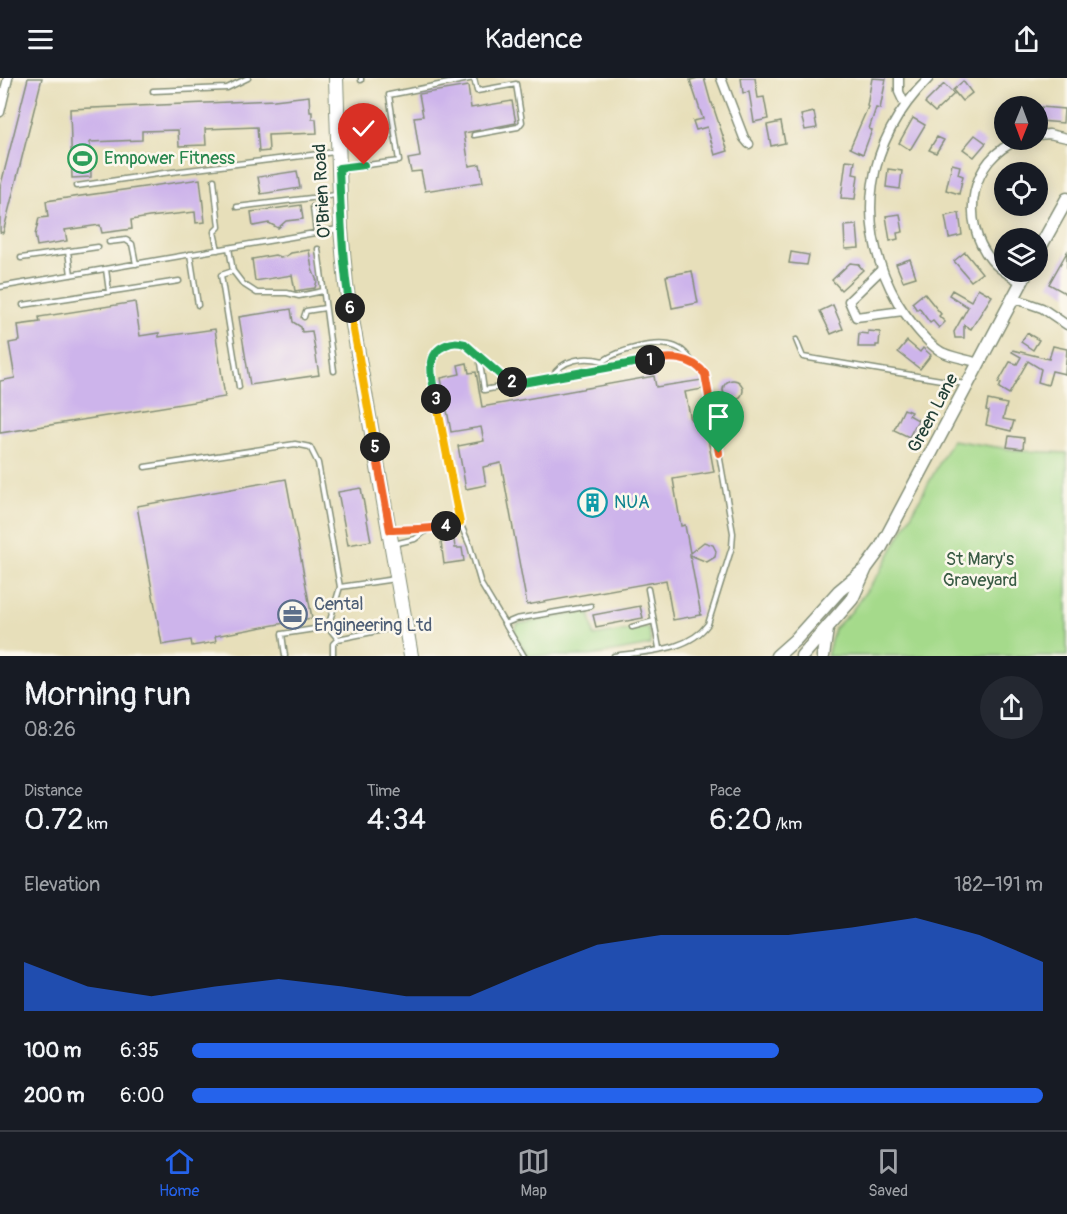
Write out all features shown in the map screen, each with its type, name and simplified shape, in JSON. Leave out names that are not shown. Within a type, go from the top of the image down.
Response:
[{"type":"main road","name":"O'Brien Road","points":[[336,78],[341,229],[346,285],[411,656]]},
{"type":"main road","points":[[1048,233],[1067,199]]},
{"type":"main road","name":"Green Lane","points":[[866,568],[880,549],[1021,282]]},
{"type":"main road","points":[[802,656],[852,599],[866,568]]},
{"type":"main road","points":[[777,656],[791,652],[839,591],[866,568]]},
{"type":"main road","points":[[823,656],[827,628]]},
{"type":"street","points":[[0,112],[8,78]]},
{"type":"street","points":[[721,78],[744,138],[749,144]]},
{"type":"street","points":[[899,78],[899,92],[905,105]]},
{"type":"street","points":[[929,78],[905,105],[880,150],[874,171],[870,208],[871,230],[881,270],[903,311],[914,325],[942,352],[979,363]]},
{"type":"street","points":[[1048,134],[1067,138]]},
{"type":"street","points":[[994,263],[985,252],[975,229],[972,204],[979,178],[987,164],[1002,150]]},
{"type":"street","points":[[881,270],[849,301],[856,317],[903,311]]},
{"type":"street","points":[[1013,298],[1042,308],[1067,325]]},
{"type":"lane","points":[[153,91],[227,88],[248,78]]},
{"type":"lane","points":[[339,168],[399,161],[389,95],[474,78],[477,91],[516,84],[522,122],[518,127],[474,135]]},
{"type":"lane","points":[[77,186],[338,151]]},
{"type":"lane","points":[[214,180],[219,226],[214,232],[218,250]]},
{"type":"lane","points":[[237,207],[340,195]]},
{"type":"lane","points":[[313,207],[315,233]]},
{"type":"lane","points":[[0,287],[341,229]]},
{"type":"lane","points":[[109,242],[126,240],[132,244],[136,264]]},
{"type":"lane","points":[[21,258],[98,247]]},
{"type":"lane","points":[[229,248],[233,271],[243,284],[262,295],[287,293],[299,296],[323,291]]},
{"type":"lane","points":[[318,249],[334,371]]},
{"type":"lane","points":[[68,251],[71,275]]},
{"type":"lane","points":[[190,254],[198,305]]},
{"type":"lane","points":[[106,269],[109,292]]},
{"type":"lane","points":[[233,271],[221,275],[239,387]]},
{"type":"lane","points":[[23,305],[179,281]]},
{"type":"lane","points":[[304,317],[306,311],[325,308]]},
{"type":"lane","points":[[796,340],[803,357],[968,385]]},
{"type":"lane","points":[[517,384],[506,380],[465,344],[457,342],[441,348],[435,353],[431,363],[460,523],[470,546],[481,584],[524,656]]},
{"type":"lane","points":[[551,378],[566,362],[591,358],[603,361],[610,356],[640,346],[662,344],[674,346],[686,353],[693,363]]},
{"type":"lane","points":[[478,356],[484,390],[673,356],[693,363],[705,374],[733,532],[732,547],[708,624],[692,640],[679,645],[614,656]]},
{"type":"lane","points":[[603,361],[604,369]]},
{"type":"lane","points":[[145,467],[295,444],[310,447],[318,463],[340,587],[328,627]]},
{"type":"lane","points":[[390,530],[414,528],[427,530],[460,523]]},
{"type":"lane","points":[[393,545],[415,539],[427,530]]},
{"type":"lane","points":[[340,587],[398,578]]},
{"type":"lane","points":[[648,589],[659,648]]},
{"type":"lane","points":[[504,624],[516,619],[591,606]]},
{"type":"lane","points":[[632,627],[654,621]]},
{"type":"lane","points":[[333,656],[333,644],[338,639],[406,626]]},
{"type":"lane","points":[[328,627],[338,639]]},
{"type":"lane","points":[[285,656],[282,634],[328,627]]},
{"type":"green space","name":"St Mary's Graveyard","points":[[952,440],[1022,451],[1067,453],[1067,656],[827,656],[834,629],[851,612],[880,572]]},
{"type":"green space","points":[[589,611],[594,636],[644,627],[649,629],[651,645],[590,656],[528,656],[514,630],[518,624]]},
{"type":"building","points":[[28,78],[42,78],[3,233],[0,232],[0,188]]},
{"type":"building","points":[[704,78],[728,151],[715,155],[707,127],[696,130],[693,121],[703,119],[690,80]]},
{"type":"building","points":[[741,78],[755,78],[758,98],[764,97],[768,119],[754,122],[749,92],[743,93]]},
{"type":"building","points":[[872,78],[886,79],[880,109],[876,108],[869,129],[872,130],[863,154],[850,148],[868,107]]},
{"type":"building","points":[[963,81],[972,93],[962,101],[953,90]]},
{"type":"building","points":[[944,84],[954,94],[935,112],[925,103]]},
{"type":"building","points":[[468,86],[471,108],[512,101],[516,123],[464,133],[469,166],[480,164],[483,182],[425,191],[421,171],[411,172],[408,159],[420,157],[414,117],[423,116],[419,94]]},
{"type":"building","points":[[309,96],[310,112],[312,112],[312,119],[316,119],[317,133],[268,135],[269,151],[259,152],[257,127],[205,129],[206,145],[179,146],[178,130],[142,131],[142,140],[90,142],[91,177],[72,178],[70,109],[274,100]]},
{"type":"building","points":[[1048,108],[1064,109],[1063,123],[1048,122]]},
{"type":"building","points":[[814,112],[817,128],[805,130],[801,115]]},
{"type":"building","points":[[913,118],[925,125],[910,150],[899,143]]},
{"type":"building","points":[[781,122],[785,143],[771,146],[767,125]]},
{"type":"building","points":[[975,135],[986,143],[974,157],[963,149]]},
{"type":"building","points":[[937,137],[944,140],[936,153],[929,150]]},
{"type":"building","points":[[846,160],[855,161],[853,174],[858,175],[855,199],[841,198]]},
{"type":"building","points":[[952,164],[960,166],[958,174],[963,176],[959,194],[946,190]]},
{"type":"building","points":[[888,169],[902,171],[900,189],[886,187]]},
{"type":"building","points":[[297,171],[300,188],[261,194],[258,177]]},
{"type":"building","points":[[200,179],[205,222],[196,223],[195,212],[149,217],[131,220],[132,229],[102,233],[100,225],[65,230],[67,241],[37,246],[35,235],[39,218],[48,217],[46,201]]},
{"type":"building","points":[[301,205],[303,219],[286,221],[278,228],[269,223],[253,226],[251,212]]},
{"type":"building","points":[[959,213],[962,235],[949,238],[945,216]]},
{"type":"building","points":[[900,214],[903,232],[897,233],[898,239],[890,241],[886,216]]},
{"type":"building","points":[[857,225],[859,248],[845,249],[844,226]]},
{"type":"building","points":[[309,250],[312,269],[317,281],[315,288],[295,291],[292,275],[255,281],[252,259],[275,255],[280,257]]},
{"type":"building","points":[[791,252],[809,255],[807,265],[789,263]]},
{"type":"building","points":[[965,252],[982,273],[971,281],[954,261]]},
{"type":"building","points":[[1067,252],[1067,294],[1049,284]]},
{"type":"building","points":[[910,259],[916,277],[903,281],[896,264]]},
{"type":"building","points":[[850,263],[858,264],[863,270],[841,290],[832,280]]},
{"type":"building","points":[[692,271],[698,303],[672,308],[666,276]]},
{"type":"building","points":[[978,288],[992,296],[971,329],[964,325],[964,338],[955,338],[954,332],[968,307],[949,295],[952,290],[971,301]]},
{"type":"building","points":[[924,293],[945,322],[939,328],[933,321],[930,323],[919,308],[917,310],[912,303]]},
{"type":"building","points":[[135,302],[140,336],[159,333],[159,337],[215,329],[225,397],[0,433],[0,381],[15,378],[9,343],[20,341],[18,325],[40,322],[39,317]]},
{"type":"building","points":[[833,305],[843,329],[831,334],[820,311]]},
{"type":"building","points":[[291,309],[293,322],[301,327],[302,332],[312,331],[319,375],[250,385],[239,317]]},
{"type":"building","points":[[868,331],[880,332],[879,345],[858,347],[859,333],[868,334]]},
{"type":"building","points":[[1027,333],[1039,340],[1033,350],[1021,342]]},
{"type":"building","points":[[907,341],[920,352],[923,348],[931,355],[920,369],[898,352]]},
{"type":"building","points":[[1053,346],[1067,349],[1065,374],[1052,371],[1048,385],[1038,382],[1041,369],[1028,361],[1009,394],[999,388],[1001,384],[998,383],[1010,362],[1017,364],[1021,357],[1012,352],[1013,350],[1049,359]]},
{"type":"building","name":"NUA","points":[[467,363],[469,373],[476,372],[482,407],[654,376],[656,387],[702,380],[703,389],[685,392],[691,420],[704,417],[714,472],[673,479],[681,526],[685,525],[690,553],[704,542],[713,545],[716,551],[715,557],[707,562],[690,555],[701,615],[673,620],[666,580],[527,605],[501,463],[483,467],[486,485],[466,489],[458,446],[484,441],[481,427],[451,432],[441,378],[460,374],[458,365]]},
{"type":"building","points":[[733,380],[740,383],[743,390],[740,397],[733,400],[726,397],[723,390],[726,383]]},
{"type":"building","points":[[988,400],[1007,404],[1003,419],[1014,421],[1011,431],[986,425],[989,411],[986,410]]},
{"type":"building","points":[[904,409],[911,412],[909,415],[918,420],[909,437],[894,430]]},
{"type":"building","points":[[1009,436],[1024,438],[1023,449],[1007,447]]},
{"type":"building","points":[[286,479],[312,618],[215,636],[216,642],[192,646],[191,640],[162,645],[137,506]]},
{"type":"building","points":[[361,488],[371,541],[348,545],[338,492]]},
{"type":"building","points":[[454,540],[455,548],[462,548],[464,561],[444,564],[441,542]]},
{"type":"building","points":[[640,606],[643,618],[596,627],[593,615]]},
{"type":"place","name":"Empower Fitness","points":[[83,158]]},
{"type":"place","name":"NUA","points":[[593,502]]},
{"type":"place","name":"Cental Engineering Ltd","points":[[293,614]]},
{"type":"route","points":[[364,165],[339,168],[341,229],[346,285],[390,530],[414,528],[427,530],[460,523],[431,363],[435,353],[448,344],[457,342],[465,344],[506,380],[517,384],[673,356],[693,363],[705,374],[719,453]]}]
